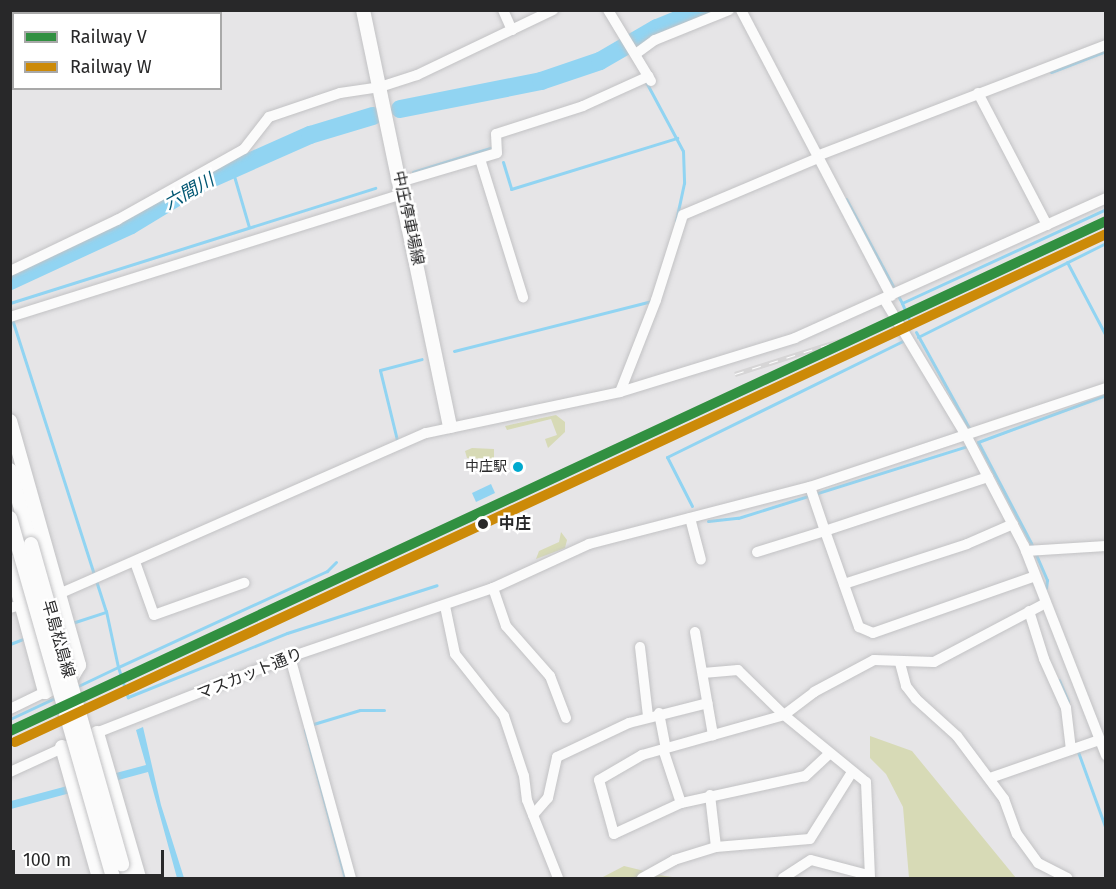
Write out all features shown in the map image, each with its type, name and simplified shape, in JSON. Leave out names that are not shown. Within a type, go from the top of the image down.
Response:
[{"type":"main road","name":"中庄停車場線","points":[[363,10],[450,426]]},
{"type":"main road","points":[[10,421],[60,595],[78,671],[45,692],[31,637],[16,607],[10,562]]},
{"type":"main road","name":"早島松島線","points":[[10,470],[126,879]]},
{"type":"main road","name":"早島松島線","points":[[10,518],[113,879]]},
{"type":"main road","points":[[97,733],[139,879]]},
{"type":"main road","points":[[62,747],[99,879]]},
{"type":"street","points":[[503,10],[512,30]]},
{"type":"street","points":[[10,271],[117,220],[244,149],[269,117],[340,93],[380,87],[417,75],[553,10]]},
{"type":"street","points":[[14,316],[401,188],[497,153],[496,134],[583,106],[647,78],[636,51],[608,10]]},
{"type":"street","points":[[636,51],[655,40],[729,10]]},
{"type":"street","points":[[741,10],[892,296],[908,338],[971,439],[1013,524],[1031,549],[1033,576],[1106,755]]},
{"type":"street","points":[[620,392],[656,300],[683,215],[820,157],[980,97],[1106,45]]},
{"type":"street","points":[[980,97],[1047,225]]},
{"type":"street","points":[[480,159],[523,297]]},
{"type":"street","points":[[16,607],[60,595],[450,426],[620,392],[786,342],[1106,198]]},
{"type":"street","name":"マスカット通り","points":[[10,772],[62,747],[290,657],[493,588],[589,544],[690,518],[812,493],[971,439],[1106,388]]},
{"type":"street","points":[[757,552],[988,477]]},
{"type":"street","points":[[812,493],[859,627],[873,633],[1033,576]]},
{"type":"street","points":[[690,518],[701,560]]},
{"type":"street","points":[[844,584],[967,544],[1013,524]]},
{"type":"street","points":[[1031,549],[1105,547]]},
{"type":"street","points":[[135,562],[154,615],[244,583]]},
{"type":"street","points":[[493,588],[506,626],[550,676],[566,718]]},
{"type":"street","points":[[829,754],[805,776],[681,803],[614,834],[599,780],[642,755],[784,715],[814,693],[874,660],[900,663],[934,662],[1044,604]]},
{"type":"street","points":[[445,606],[455,654],[504,716],[532,815],[558,879]]},
{"type":"street","points":[[1029,611],[1044,659],[1066,708],[1074,748]]},
{"type":"street","points":[[695,632],[712,735]]},
{"type":"street","points":[[640,647],[648,716]]},
{"type":"street","points":[[290,657],[351,879]]},
{"type":"street","points":[[900,663],[906,686],[916,699],[957,736],[990,778],[1004,799],[1017,834],[1038,863],[1067,879]]},
{"type":"street","points":[[703,673],[738,670],[784,715],[866,782],[869,877],[811,860],[783,879]]},
{"type":"street","points":[[10,709],[45,692]]},
{"type":"street","points":[[532,815],[548,798],[557,757],[648,716],[708,703]]},
{"type":"street","points":[[659,713],[665,749],[681,803]]},
{"type":"street","points":[[990,778],[1099,740]]},
{"type":"street","points":[[642,879],[674,860],[716,847],[810,839],[852,772]]},
{"type":"street","points":[[710,795],[716,847]]},
{"type":"green space","points":[[556,415],[565,422],[565,432],[548,448],[545,439],[557,435],[551,419],[507,430],[505,426]]},
{"type":"green space","points":[[472,448],[494,449],[494,459],[467,458],[465,451]]},
{"type":"green space","points":[[561,532],[567,540],[565,548],[536,559],[539,551],[559,542]]},
{"type":"green space","points":[[870,736],[912,751],[1016,878],[909,878],[903,807],[886,774],[870,758]]},
{"type":"green space","points":[[624,866],[665,876],[680,878],[601,878]]},
{"type":"water","points":[[491,484],[495,493],[476,502],[472,493]]},
{"type":"water","points":[[143,727],[161,805],[184,878],[177,878],[148,772],[11,809],[11,801],[146,765],[136,730]]},
{"type":"waterway","name":"六間川","points":[[400,109],[541,81],[600,61],[657,28],[701,10]]},
{"type":"waterway","points":[[1051,72],[1106,51]]},
{"type":"waterway","points":[[646,82],[683,151],[684,183],[676,221]]},
{"type":"waterway","name":"六間川","points":[[10,281],[131,225],[197,185],[310,135],[373,116]]},
{"type":"waterway","points":[[503,162],[511,189],[677,138]]},
{"type":"waterway","points":[[413,172],[490,148]]},
{"type":"waterway","points":[[232,169],[249,227]]},
{"type":"waterway","points":[[10,303],[375,188]]},
{"type":"waterway","points":[[846,199],[902,303]]},
{"type":"waterway","points":[[910,322],[902,303],[1106,209]]},
{"type":"waterway","points":[[918,337],[1106,243]]},
{"type":"waterway","points":[[1067,262],[1106,336]]},
{"type":"waterway","points":[[454,351],[651,301]]},
{"type":"waterway","points":[[12,319],[106,611],[118,667],[76,687]]},
{"type":"waterway","points":[[916,332],[970,430]]},
{"type":"waterway","points":[[692,506],[667,457],[905,340]]},
{"type":"waterway","points":[[397,440],[380,370],[422,359]]},
{"type":"waterway","points":[[1046,588],[1047,580],[1031,543],[978,442],[1106,395]]},
{"type":"waterway","points":[[708,521],[738,518],[968,446]]},
{"type":"waterway","points":[[336,562],[327,571],[118,667],[128,697],[287,633],[437,585]]},
{"type":"waterway","points":[[72,623],[105,612]]},
{"type":"waterway","points":[[10,644],[26,638]]},
{"type":"waterway","points":[[1059,680],[1068,701]]},
{"type":"waterway","points":[[10,719],[57,697]]},
{"type":"waterway","points":[[310,725],[360,710],[384,710]]},
{"type":"waterway","points":[[305,730],[345,878]]},
{"type":"waterway","points":[[1077,749],[1106,829]]},
{"type":"railway","points":[[735,374],[864,333]]},
{"type":"rail line","name":"V","points":[[10,731],[1106,221]]},
{"type":"rail line","name":"W","points":[[15,742],[1106,234]]},
{"type":"place","name":"中庄駅","points":[[518,467]]},
{"type":"place","name":"中庄","points":[[483,524]]}]
